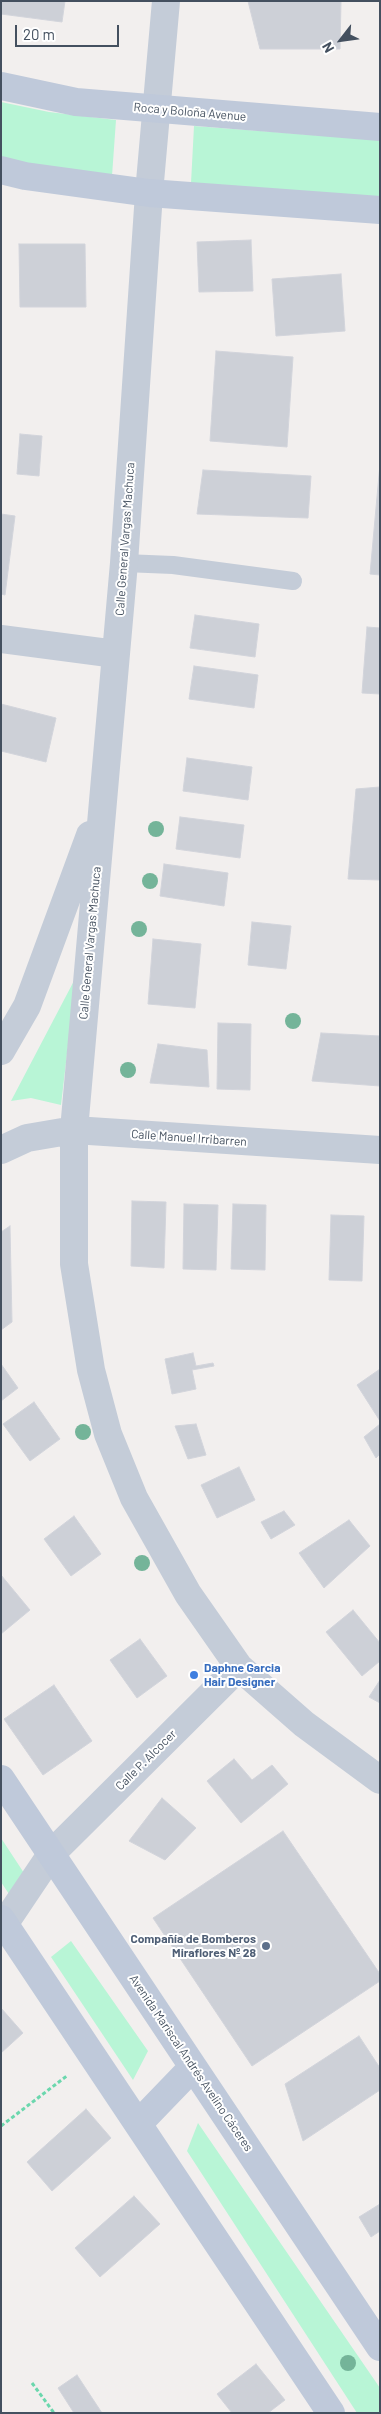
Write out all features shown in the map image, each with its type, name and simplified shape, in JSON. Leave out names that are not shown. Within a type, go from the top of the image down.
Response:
[{"type":"street","name":"Calle General Vargas Machuca","points":[[166,1],[149,193],[124,563],[74,1130],[74,1264],[91,1370],[108,1434],[134,1498],[183,1586],[239,1667],[304,1724],[380,1780]]},
{"type":"street","name":"Roca y Boloña Avenue","points":[[1,86],[76,102],[380,127]]},
{"type":"street","points":[[1,170],[25,176],[149,193],[380,210]]},
{"type":"street","points":[[1,639],[116,654]]},
{"type":"street","points":[[1,1051],[27,1006],[102,803]]},
{"type":"street","name":"Calle Manuel Irribarren","points":[[1,1150],[28,1138],[74,1130],[380,1150]]},
{"type":"street","name":"Calle P. Alcocer","points":[[3,1924],[52,1853],[239,1667]]},
{"type":"street","name":"Avenida Mariscal Andrés Avelino Cáceres","points":[[1,1779],[380,2347]]},
{"type":"street","points":[[3,1924],[139,2123],[331,2413]]},
{"type":"street","points":[[139,2123],[193,2066]]},
{"type":"lane","points":[[124,563],[173,566],[293,581]]},
{"type":"path","points":[[1,2126],[94,2056]]},
{"type":"path","points":[[32,2383],[54,2413]]},
{"type":"green space","points":[[1,102],[49,112],[116,120],[112,176],[31,165],[1,158]]},
{"type":"green space","points":[[194,126],[380,140],[380,197],[191,183]]},
{"type":"green space","points":[[76,977],[61,1105],[31,1098],[11,1101]]},
{"type":"green space","points":[[1,1838],[24,1873],[9,1894],[1,1882]]},
{"type":"green space","points":[[71,1941],[148,2051],[133,2080],[51,1957]]},
{"type":"green space","points":[[198,2123],[380,2388],[380,2413],[357,2413],[187,2151]]},
{"type":"building","points":[[1,1],[65,1],[62,22],[1,14]]},
{"type":"building","points":[[248,1],[341,1],[340,49],[260,49]]},
{"type":"building","points":[[251,240],[253,291],[199,292],[197,242]]},
{"type":"building","points":[[19,244],[85,244],[86,307],[20,307]]},
{"type":"building","points":[[341,274],[345,331],[276,336],[272,279]]},
{"type":"building","points":[[216,351],[293,357],[287,447],[210,441]]},
{"type":"building","points":[[20,434],[42,436],[39,476],[17,474]]},
{"type":"building","points":[[380,464],[380,575],[370,574]]},
{"type":"building","points":[[203,470],[311,476],[308,518],[197,514]]},
{"type":"building","points":[[1,514],[15,516],[5,595],[1,594]]},
{"type":"building","points":[[195,615],[259,624],[255,657],[190,648]]},
{"type":"building","points":[[367,627],[380,628],[380,694],[362,693]]},
{"type":"building","points":[[194,666],[258,675],[254,708],[189,699]]},
{"type":"building","points":[[1,704],[56,718],[46,762],[1,751]]},
{"type":"building","points":[[187,758],[252,767],[248,800],[183,791]]},
{"type":"building","points":[[380,787],[380,880],[348,879],[356,789]]},
{"type":"building","points":[[180,817],[244,825],[240,858],[176,849]]},
{"type":"building","points":[[164,864],[228,873],[224,906],[160,896]]},
{"type":"building","points":[[252,922],[291,926],[286,969],[248,965]]},
{"type":"building","points":[[153,939],[201,944],[195,1008],[148,1004]]},
{"type":"building","points":[[218,1023],[251,1024],[250,1090],[217,1089]]},
{"type":"building","points":[[321,1033],[380,1036],[380,1086],[312,1081]]},
{"type":"building","points":[[158,1044],[207,1050],[209,1087],[150,1083]]},
{"type":"building","points":[[132,1201],[166,1202],[164,1268],[131,1266]]},
{"type":"building","points":[[184,1204],[218,1205],[216,1270],[183,1269]]},
{"type":"building","points":[[233,1204],[266,1205],[265,1270],[231,1269]]},
{"type":"building","points":[[331,1215],[364,1216],[362,1281],[329,1280]]},
{"type":"building","points":[[10,1226],[12,1322],[1,1330],[1,1232]]},
{"type":"building","points":[[193,1353],[196,1366],[213,1363],[214,1366],[192,1370],[196,1389],[172,1394],[165,1359]]},
{"type":"building","points":[[1,1364],[18,1388],[1,1401]]},
{"type":"building","points":[[380,1369],[380,1421],[357,1385]]},
{"type":"building","points":[[34,1402],[60,1439],[30,1461],[3,1424]]},
{"type":"building","points":[[196,1424],[206,1455],[188,1459],[175,1426]]},
{"type":"building","points":[[380,1424],[380,1454],[376,1458],[364,1437]]},
{"type":"building","points":[[239,1467],[255,1500],[217,1518],[201,1485]]},
{"type":"building","points":[[284,1511],[295,1525],[271,1539],[261,1522]]},
{"type":"building","points":[[74,1516],[101,1554],[71,1576],[44,1539]]},
{"type":"building","points":[[349,1520],[370,1546],[324,1588],[299,1553]]},
{"type":"building","points":[[1,1575],[30,1610],[1,1634]]},
{"type":"building","points":[[353,1610],[380,1643],[380,1661],[362,1676],[326,1632]]},
{"type":"building","points":[[140,1639],[167,1676],[137,1698],[110,1660]]},
{"type":"building","points":[[380,1680],[380,1703],[369,1697]]},
{"type":"building","points":[[54,1685],[92,1741],[43,1775],[4,1719]]},
{"type":"building","points":[[234,1759],[252,1780],[272,1765],[288,1784],[241,1823],[207,1781]]},
{"type":"building","points":[[162,1798],[196,1828],[165,1860],[129,1841]]},
{"type":"building","name":"Compañía de Bomberos Miraflores Nº 28","points":[[283,1831],[380,1974],[380,1981],[252,2066],[153,1918]]},
{"type":"building","points":[[1,2008],[23,2033],[1,2053]]},
{"type":"building","points":[[359,2036],[380,2068],[380,2090],[303,2141],[285,2084]]},
{"type":"building","points":[[86,2109],[111,2138],[52,2191],[27,2162]]},
{"type":"building","points":[[134,2196],[160,2224],[100,2277],[75,2248]]},
{"type":"building","points":[[380,2204],[380,2231],[371,2237],[359,2217]]},
{"type":"building","points":[[256,2364],[285,2400],[268,2413],[232,2413],[217,2394]]},
{"type":"building","points":[[77,2375],[102,2413],[74,2413],[58,2388]]},
{"type":"place","name":"Daphne Garcia Hair Designer","points":[[194,1675]]},
{"type":"place","name":"Compañía de Bomberos Miraflores Nº 28","points":[[266,1946]]}]
